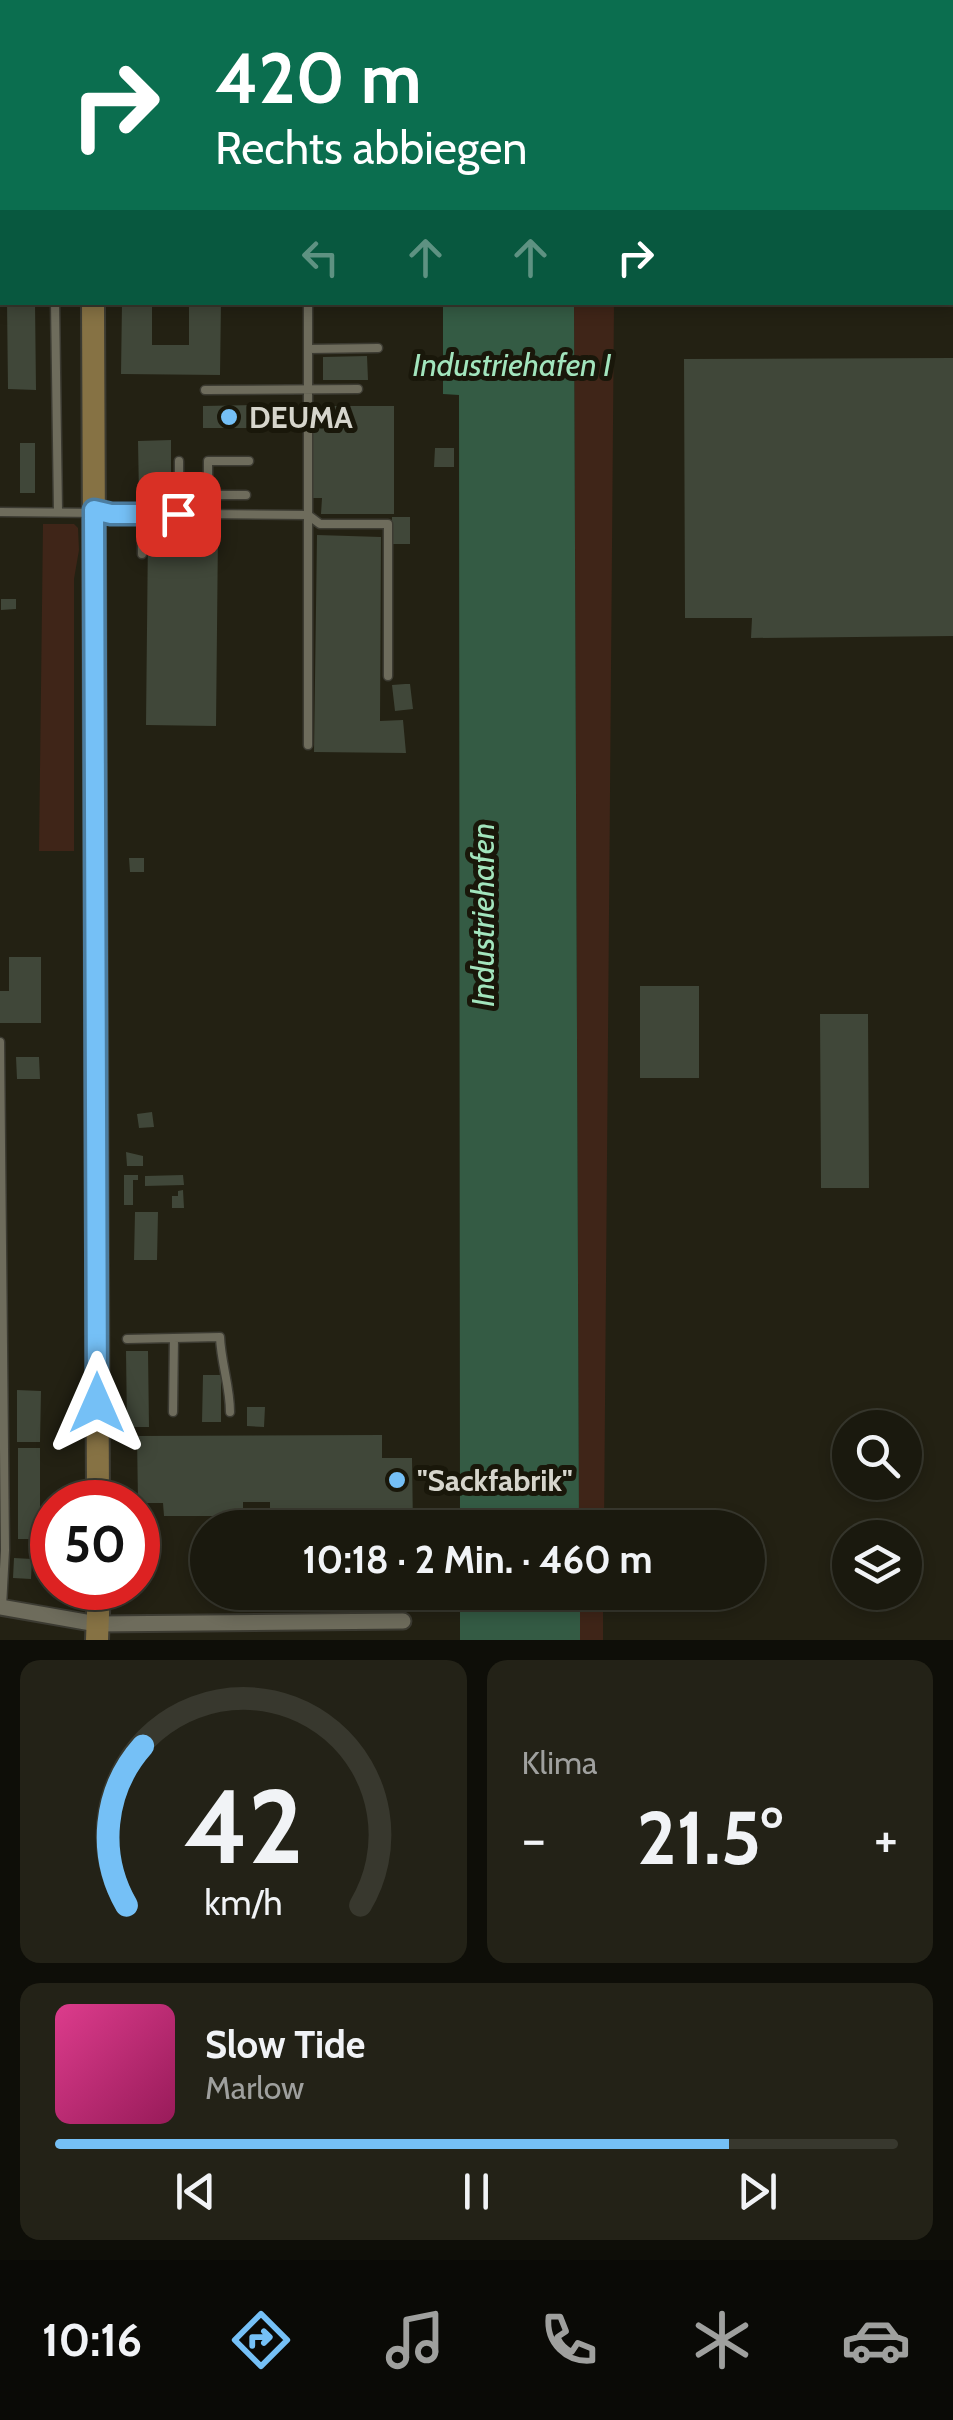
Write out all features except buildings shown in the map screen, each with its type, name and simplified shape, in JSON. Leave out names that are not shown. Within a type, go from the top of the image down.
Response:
[{"type":"main road","points":[[93,305],[98,1480]]},
{"type":"street","points":[[1,1607],[97,1632],[402,1621]]},
{"type":"lane","points":[[55,305],[58,511]]},
{"type":"lane","points":[[308,305],[308,745]]},
{"type":"lane","points":[[308,349],[378,348]]},
{"type":"lane","points":[[205,390],[358,389]]},
{"type":"lane","points":[[178,461],[178,514]]},
{"type":"lane","points":[[208,515],[208,462],[249,461]]},
{"type":"lane","points":[[208,495],[246,496]]},
{"type":"lane","points":[[0,512],[94,510],[308,516],[320,524],[388,524],[388,676]]},
{"type":"lane","points":[[142,514],[142,554]]},
{"type":"lane","points":[[0,1042],[1,1607]]},
{"type":"lane","points":[[127,1339],[220,1336],[221,1368],[230,1394],[230,1412]]},
{"type":"lane","points":[[173,1412],[174,1338]]},
{"type":"shaded area","points":[[574,305],[614,305],[604,1510],[579,1510]]},
{"type":"shaded area","points":[[43,524],[74,524],[78,528],[74,579],[74,851],[39,851]]},
{"type":"shaded area","points":[[580,1610],[603,1610],[603,1640],[580,1640]]},
{"type":"water","name":"Industriehafen I","points":[[443,305],[574,305],[579,1510],[460,1510],[459,395],[443,394]]},
{"type":"water","points":[[460,1610],[580,1610],[580,1640],[460,1640]]},
{"type":"place","name":"DEUMA","points":[[229,417]]},
{"type":"place","name":"\"Sackfabrik\"","points":[[397,1480]]},
{"type":"route","points":[[97,1403],[94,510],[111,514],[178,514]]},
{"type":"water label","name":"Industriehafen","points":[[482,915]]}]
